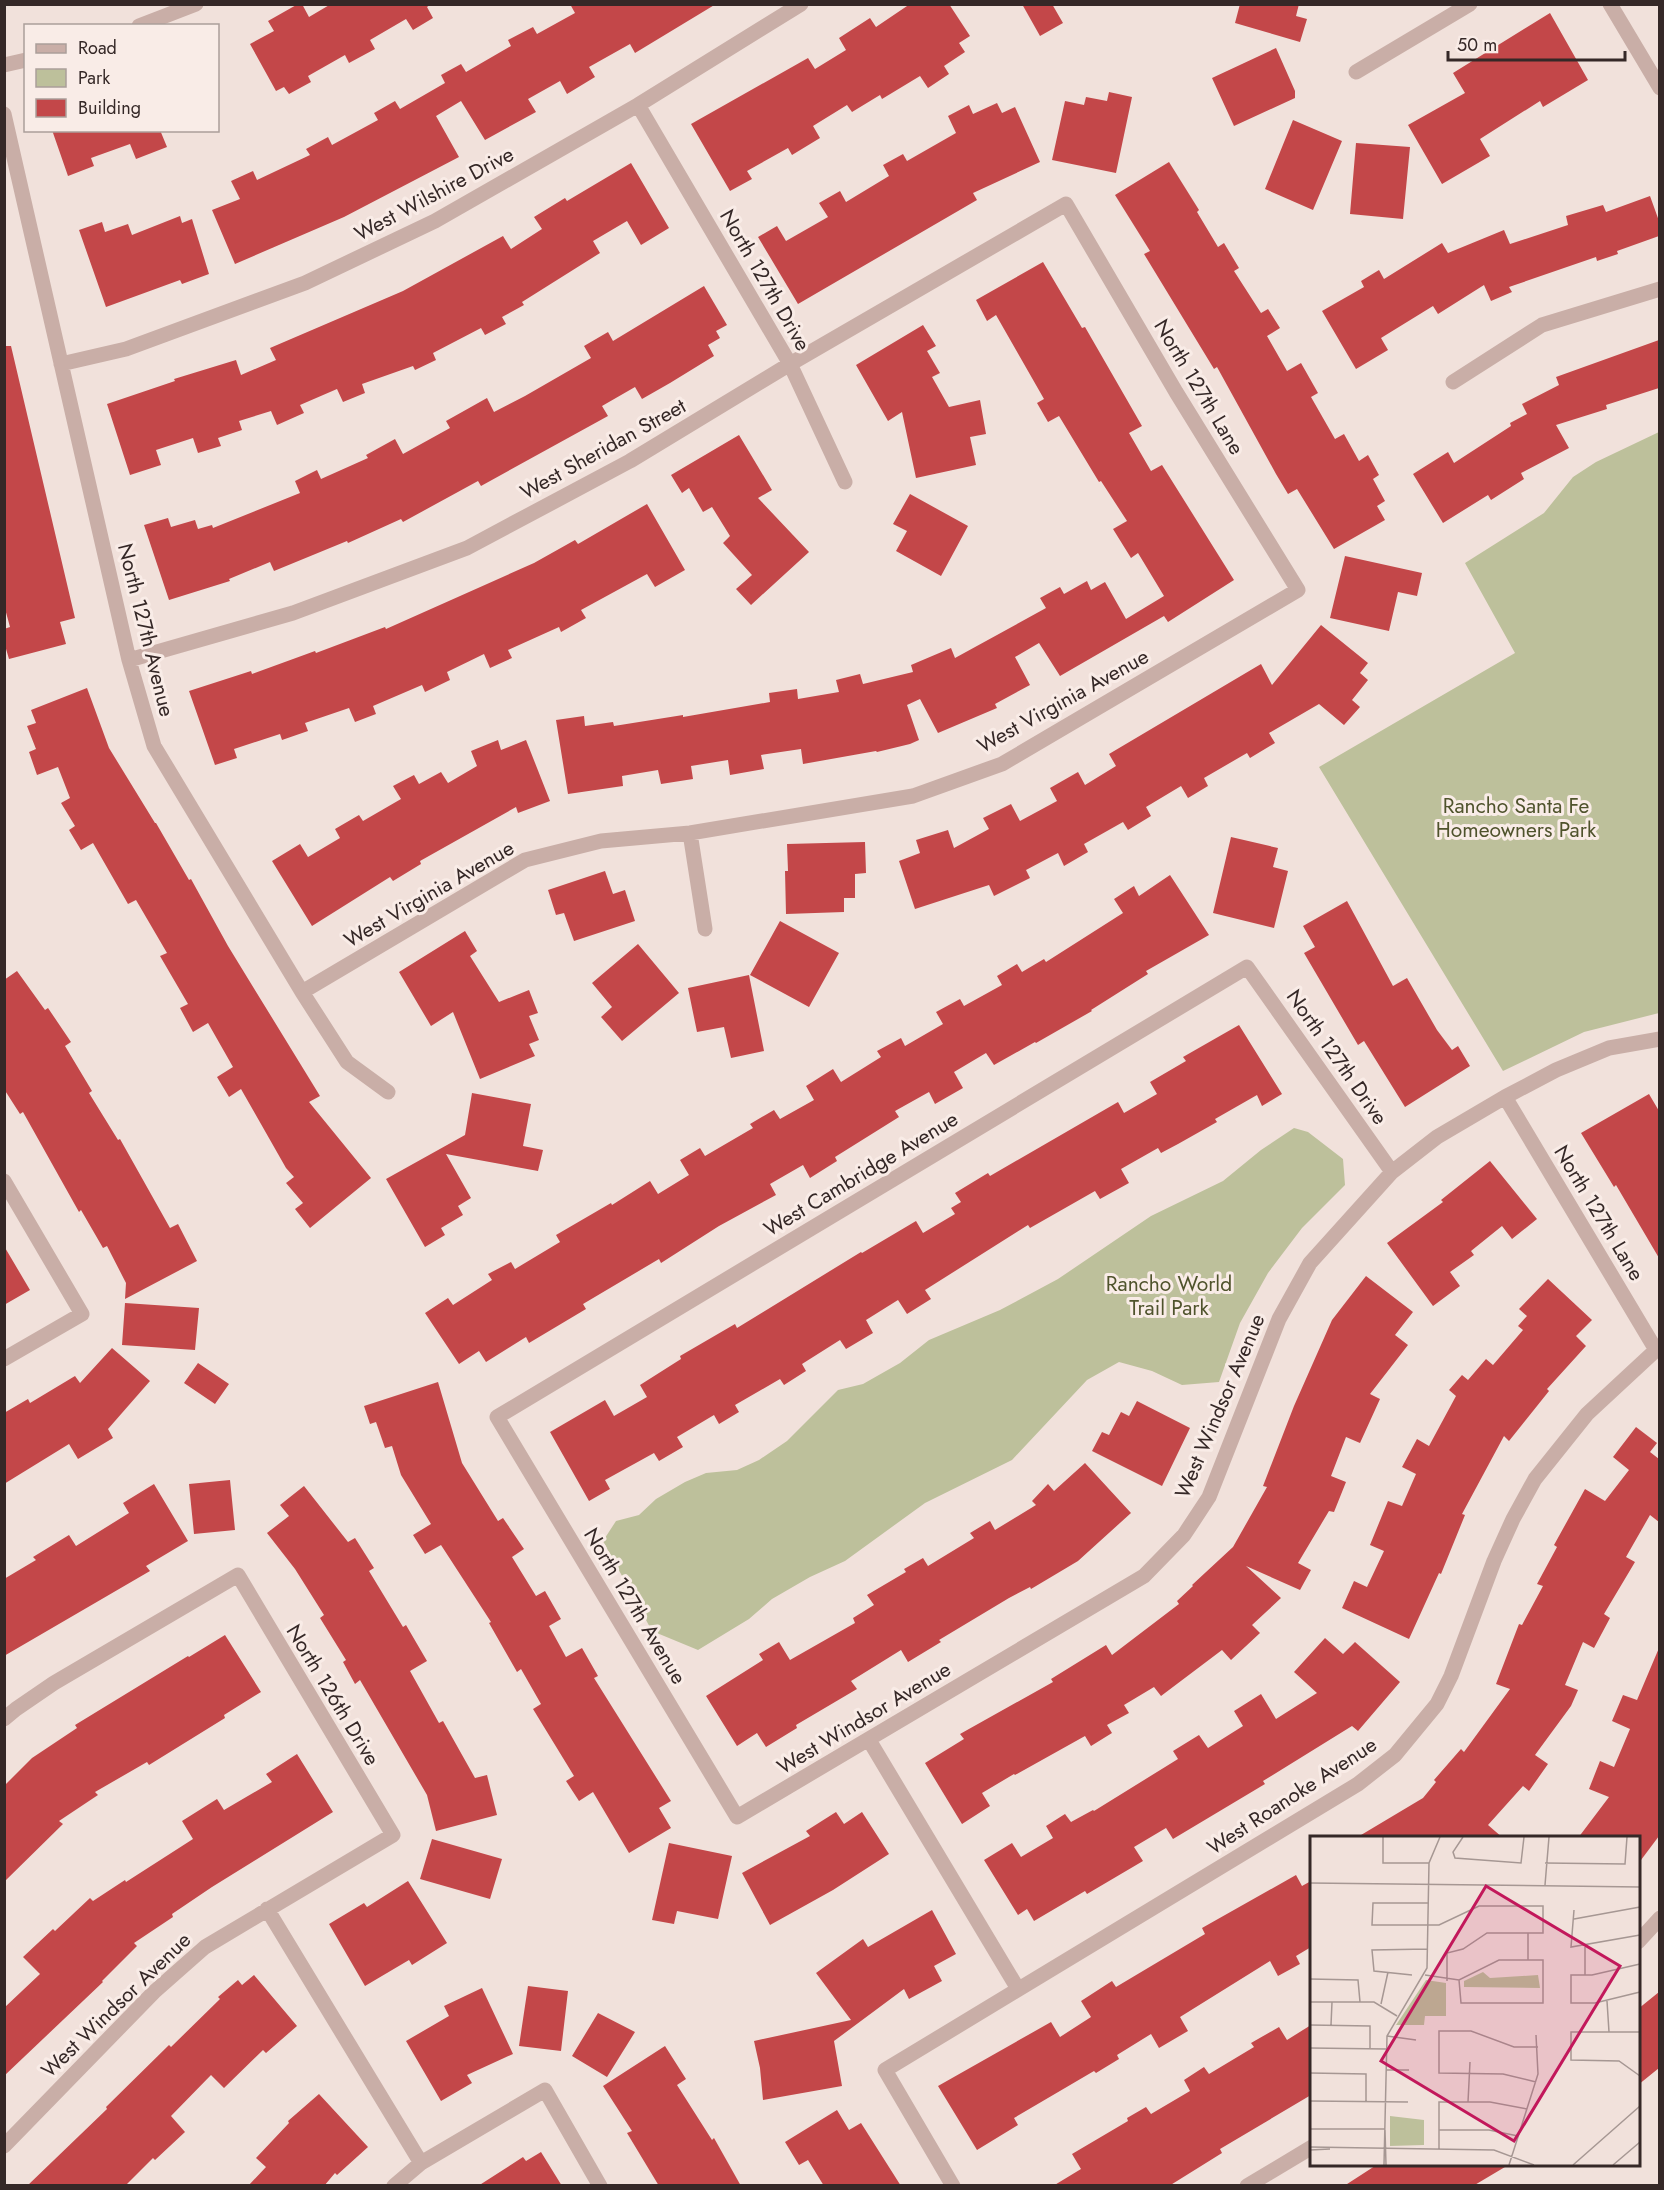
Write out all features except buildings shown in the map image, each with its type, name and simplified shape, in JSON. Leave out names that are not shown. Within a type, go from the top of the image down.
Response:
[{"type":"street","points":[[144,24],[196,4]]},
{"type":"street","name":"West Wilshire Drive","points":[[60,364],[126,349],[305,283],[435,221],[638,105],[801,4]]},
{"type":"street","points":[[1356,72],[1470,4]]},
{"type":"street","points":[[1610,4],[1659,88]]},
{"type":"street","points":[[4,65],[24,60]]},
{"type":"street","name":"North 127th Drive","points":[[638,105],[790,364],[845,482]]},
{"type":"street","name":"North 127th Avenue","points":[[4,114],[129,660],[154,746],[302,992],[347,1062],[388,1092]]},
{"type":"street","name":"West Sheridan Street","points":[[129,660],[293,613],[466,548],[630,461],[790,364],[1066,204]]},
{"type":"street","name":"North 127th Lane","points":[[1066,204],[1176,392],[1298,590]]},
{"type":"street","points":[[1453,382],[1542,324],[1659,289]]},
{"type":"street","name":"West Virginia Avenue","points":[[302,992],[525,860],[601,842],[690,833],[913,796],[1002,764],[1298,590]]},
{"type":"street","points":[[690,833],[705,929]]},
{"type":"street","name":"North 127th Drive","points":[[1247,967],[1392,1172]]},
{"type":"street","name":"West Cambridge Avenue","points":[[497,1418],[1247,967]]},
{"type":"street","name":"West Windsor Avenue","points":[[737,1816],[1144,1576],[1185,1535],[1209,1497],[1279,1319],[1310,1263],[1392,1172],[1437,1137],[1556,1070],[1609,1048],[1659,1039]]},
{"type":"street","name":"North 127th Lane","points":[[1505,1097],[1656,1350]]},
{"type":"street","points":[[4,1181],[82,1314],[4,1359]]},
{"type":"street","name":"West Roanoke Avenue","points":[[953,2186],[885,2070],[1358,1784],[1395,1755],[1420,1727],[1442,1695],[1494,1561],[1535,1479],[1587,1414],[1656,1350]]},
{"type":"street","name":"North 127th Avenue","points":[[497,1418],[737,1816]]},
{"type":"street","name":"North 126th Drive","points":[[4,1719],[54,1683],[238,1575],[393,1836]]},
{"type":"street","points":[[869,1740],[1018,1989]]},
{"type":"street","name":"West Windsor Avenue","points":[[4,2146],[154,1992],[205,1947],[393,1836]]},
{"type":"street","points":[[267,1909],[422,2163]]},
{"type":"street","points":[[1640,1940],[1659,1918]]},
{"type":"street","points":[[394,2186],[422,2163],[544,2090],[600,2186]]},
{"type":"street","points":[[1247,2186],[1310,2148]]},
{"type":"green space","name":"Rancho Santa Fe Homeowners Park","points":[[1659,432],[1659,1013],[1584,1032],[1503,1071],[1319,767],[1515,653],[1465,563],[1544,513],[1573,477],[1596,462]]},
{"type":"green space","name":"Rancho World Trail Park","points":[[1294,1128],[1308,1132],[1343,1159],[1345,1185],[1302,1228],[1268,1273],[1240,1323],[1219,1382],[1182,1385],[1152,1371],[1119,1362],[1087,1380],[1012,1460],[925,1503],[845,1561],[810,1577],[772,1599],[749,1619],[698,1650],[652,1631],[603,1541],[616,1521],[639,1515],[656,1499],[706,1473],[737,1470],[759,1460],[787,1441],[838,1390],[863,1384],[900,1363],[929,1340],[1000,1310],[1058,1279],[1151,1216],[1223,1181],[1261,1150]]}]
